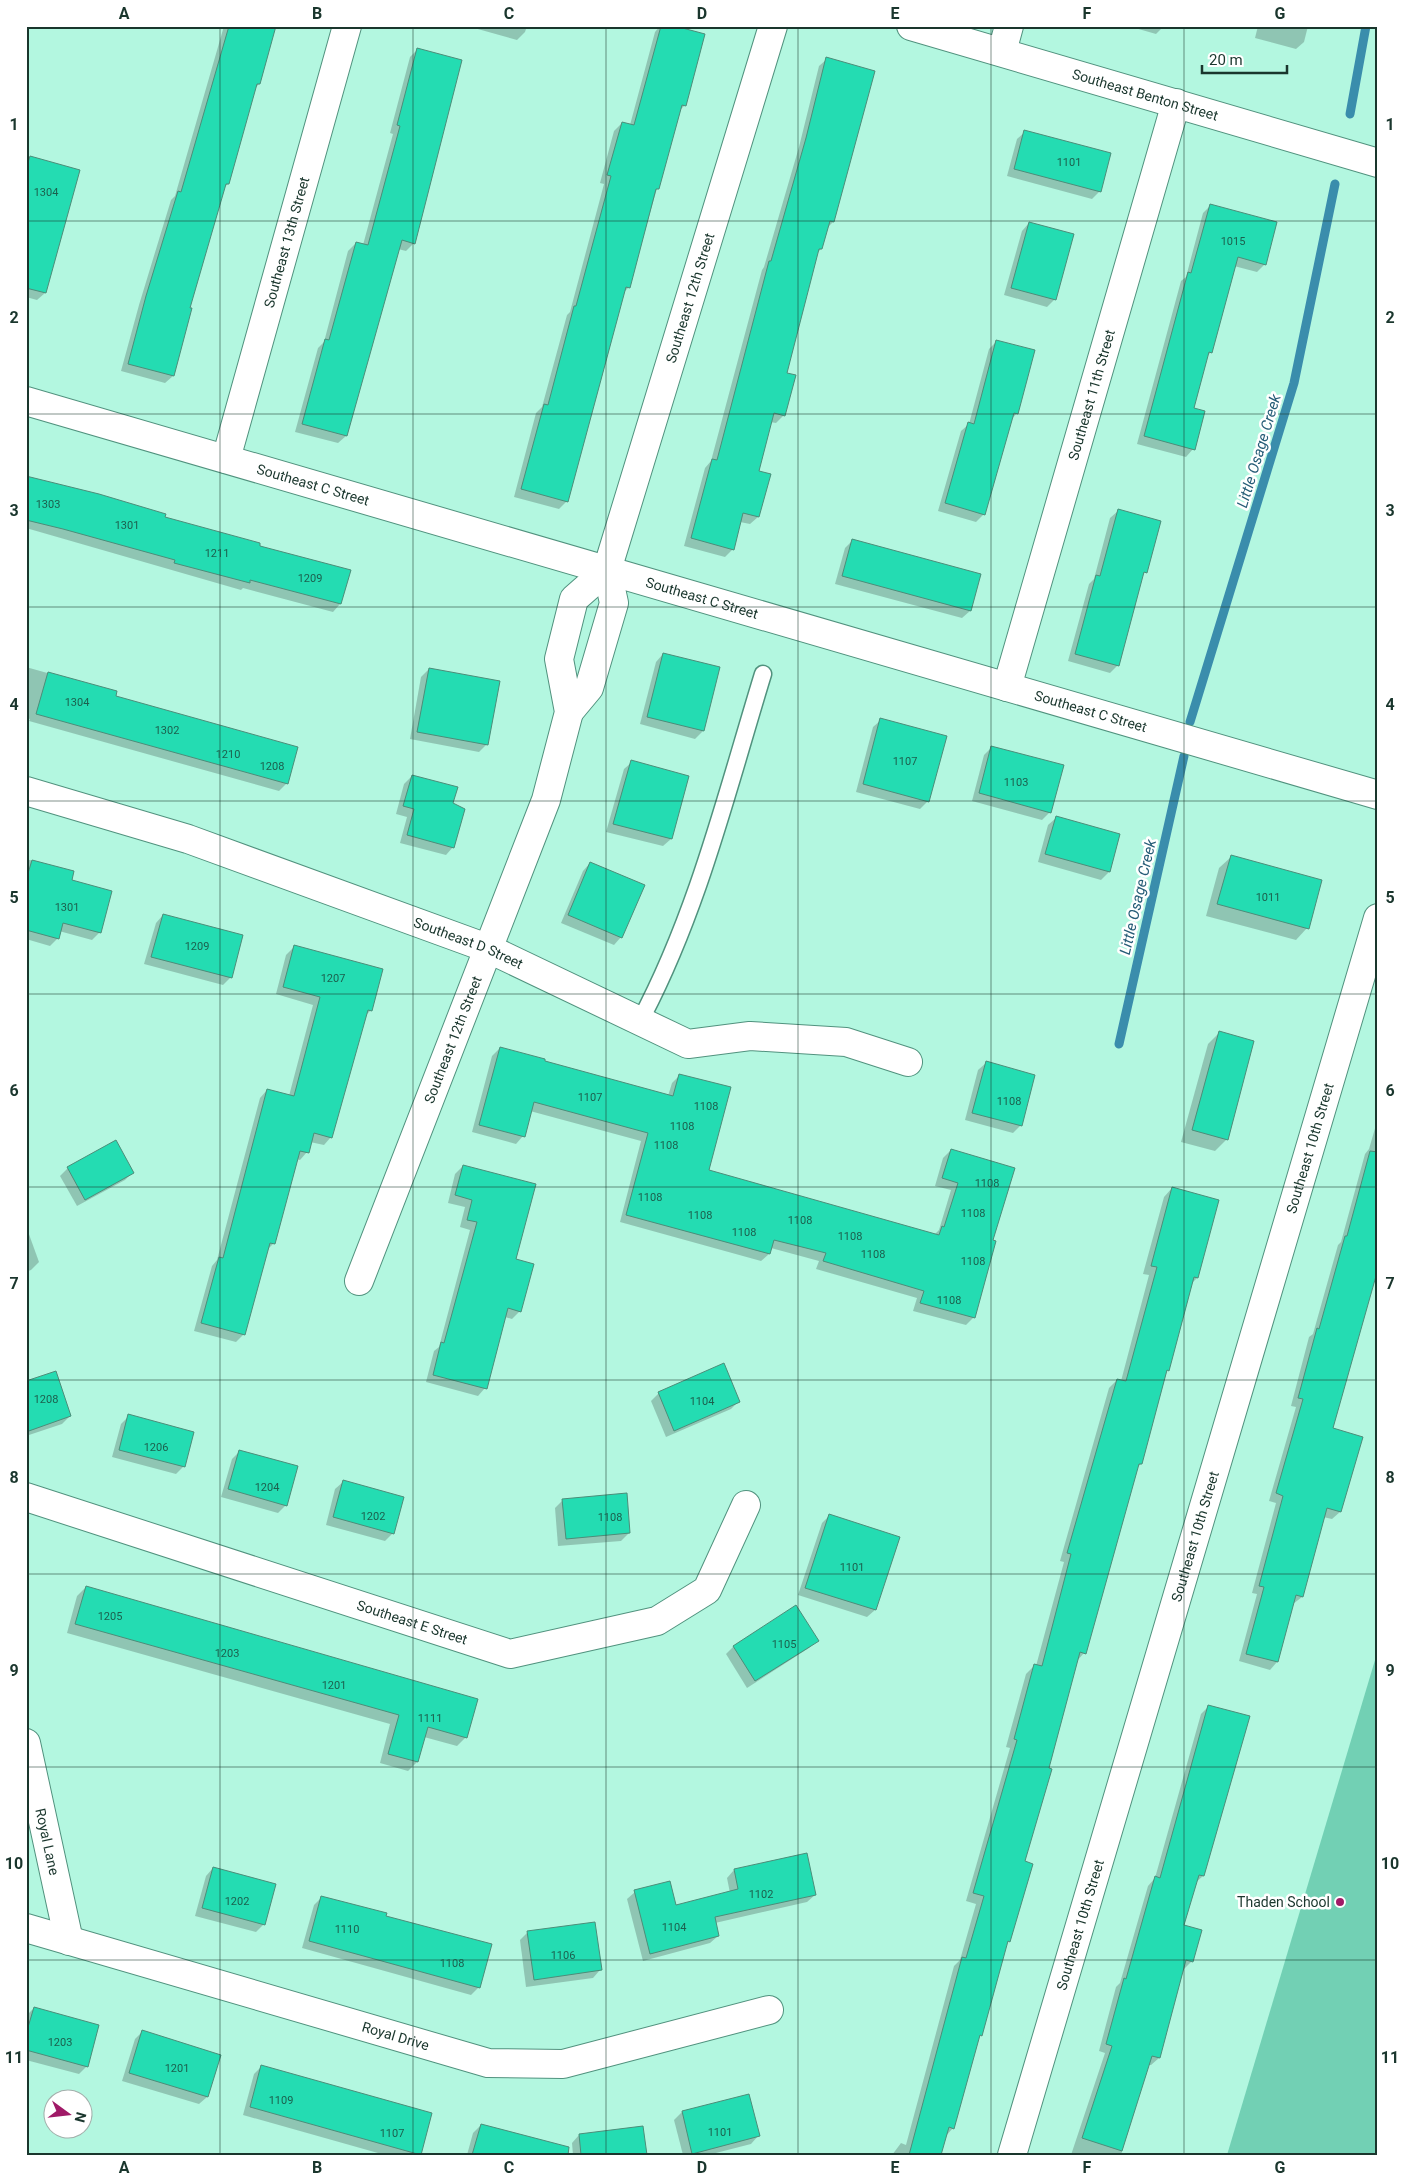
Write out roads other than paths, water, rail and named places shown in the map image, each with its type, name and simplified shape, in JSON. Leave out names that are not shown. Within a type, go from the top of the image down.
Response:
[{"type":"street","name":"Southeast 13th Street","points":[[226,459],[348,26]]},
{"type":"street","name":"Southeast 12th Street","points":[[569,712],[589,688],[614,603],[607,570],[773,26]]},
{"type":"street","name":"Southeast Benton Street","points":[[912,26],[1378,162]]},
{"type":"street","points":[[1002,52],[1009,26]]},
{"type":"street","name":"Southeast 11th Street","points":[[1007,687],[1176,104]]},
{"type":"street","name":"Southeast C Street","points":[[26,401],[1378,795]]},
{"type":"street","name":"Southeast 12th Street","points":[[359,1281],[546,800],[569,712],[560,658],[574,599],[607,570]]},
{"type":"street","name":"Southeast D Street","points":[[26,791],[188,839],[487,948],[688,1044],[750,1036],[846,1042],[908,1062]]},
{"type":"street","name":"Southeast 10th Street","points":[[1012,2155],[1378,918]]},
{"type":"street","name":"Southeast E Street","points":[[26,1497],[510,1654],[656,1621],[707,1590],[746,1505]]},
{"type":"street","name":"Royal Lane","points":[[26,1743],[69,1940]]},
{"type":"street","name":"Royal Drive","points":[[26,1928],[488,2063],[563,2064],[769,2010]]},
{"type":"lane","points":[[640,1021],[652,998],[695,897],[763,674]]},
{"type":"waterway","name":"Little Osage Creek","points":[[1350,114],[1366,26]]},
{"type":"waterway","name":"Little Osage Creek","points":[[1190,722],[1294,383],[1335,184]]},
{"type":"waterway","name":"Little Osage Creek","points":[[1119,1044],[1184,756]]},
{"type":"place","name":"Thaden School","points":[[1340,1902]]}]
